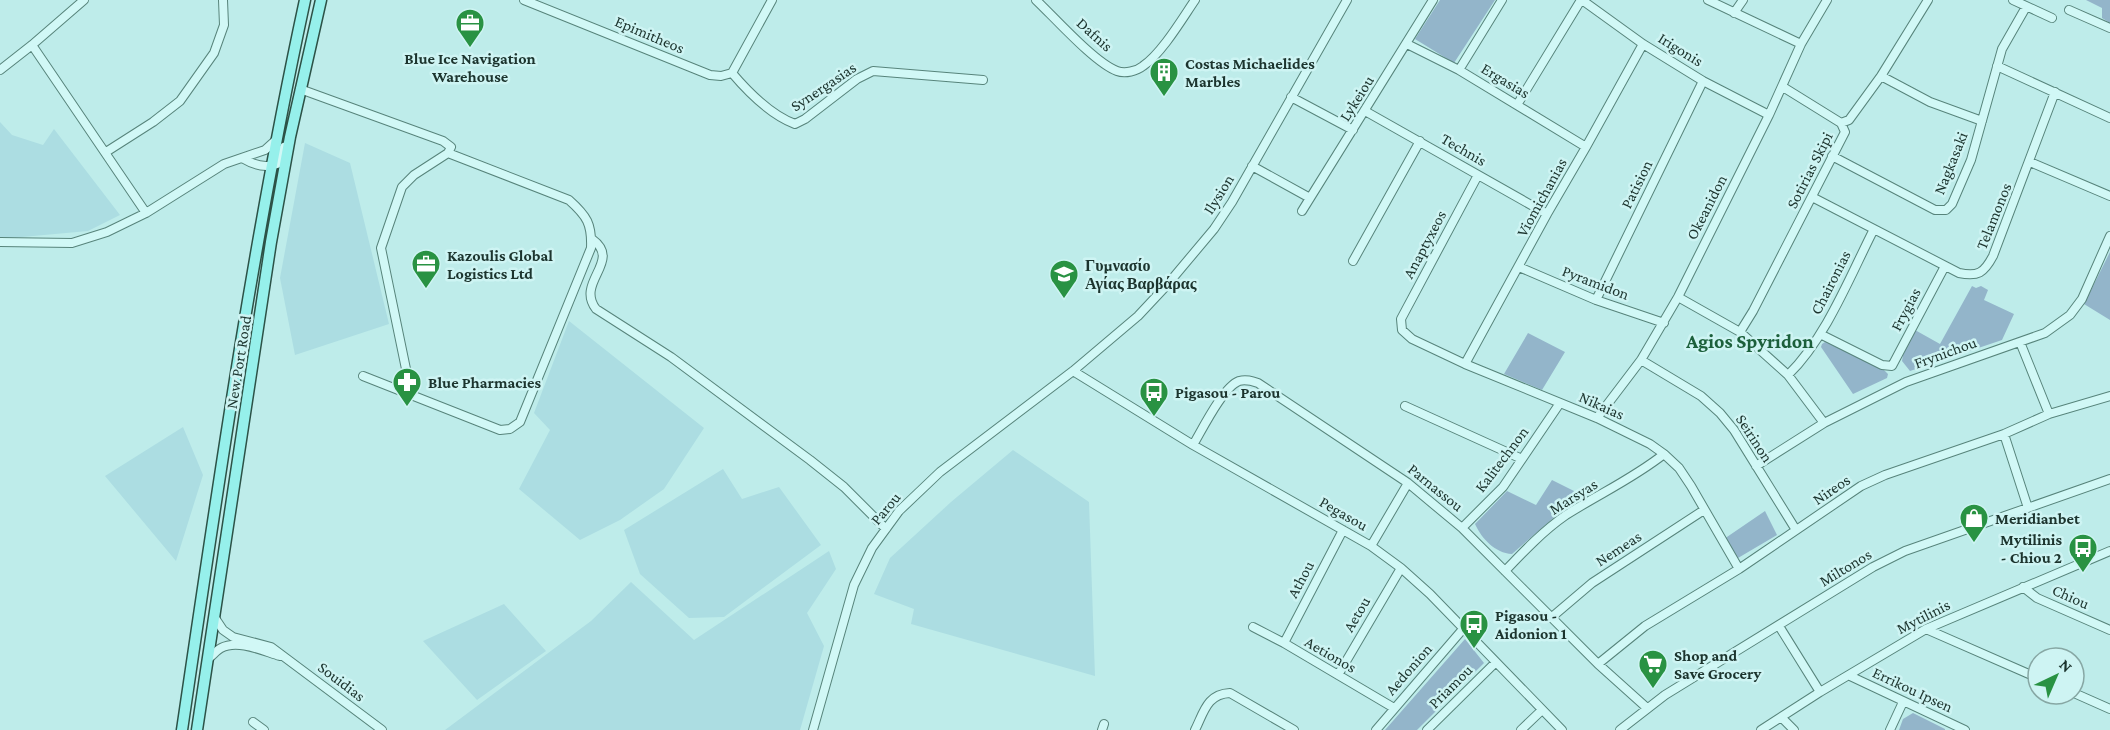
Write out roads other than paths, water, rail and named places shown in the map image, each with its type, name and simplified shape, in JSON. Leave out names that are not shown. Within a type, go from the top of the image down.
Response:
[{"type":"main road","name":"New Port Road","points":[[182,730],[213,519],[276,140],[305,0]]},
{"type":"main road","name":"New Port Road","points":[[198,730],[269,254],[290,137],[321,0]]},
{"type":"street","points":[[0,70],[33,45],[84,0]]},
{"type":"street","points":[[106,152],[153,122],[180,101],[214,53],[224,25],[223,0]]},
{"type":"street","name":"Epimitheos","points":[[524,0],[710,75],[721,76],[732,73]]},
{"type":"street","points":[[732,73],[772,0]]},
{"type":"street","name":"Dafnis","points":[[1036,0],[1100,61],[1118,72],[1130,72],[1142,68],[1153,58],[1195,0]]},
{"type":"street","name":"Ilysion","points":[[1073,371],[1138,316],[1214,229],[1347,0]]},
{"type":"street","name":"Lykeiou","points":[[1302,211],[1433,0]]},
{"type":"street","points":[[1459,70],[1502,0]]},
{"type":"street","points":[[1517,105],[1582,0]]},
{"type":"street","name":"Irigonis","points":[[1582,0],[1643,44],[1703,81],[1769,115]]},
{"type":"street","points":[[1708,0],[1801,44]]},
{"type":"street","points":[[1734,14],[1743,0]]},
{"type":"street","name":"Okeanidon","points":[[1597,418],[1641,360],[1664,323],[1783,87],[1801,44],[1827,0]]},
{"type":"street","name":"Sotirias Skipi","points":[[1740,332],[1754,311],[1845,132],[1841,123],[1850,120],[1929,0]]},
{"type":"street","points":[[2013,0],[2052,18]]},
{"type":"street","name":"Nagkasaki","points":[[1832,156],[1935,210],[1946,210],[1952,204],[1971,160],[2002,49],[2026,7]]},
{"type":"street","points":[[2069,10],[2110,28]]},
{"type":"street","name":"Ergasias","points":[[1407,44],[1459,70],[1586,147]]},
{"type":"street","name":"Viomichanias","points":[[1465,364],[1643,44]]},
{"type":"street","points":[[33,45],[146,213]]},
{"type":"street","points":[[1997,66],[2110,118]]},
{"type":"street","name":"Synergasias","points":[[732,73],[744,87],[780,117],[795,124],[805,120],[857,79],[873,71],[983,80]]},
{"type":"street","points":[[1881,76],[1930,102],[1982,121]]},
{"type":"street","name":"Patision","points":[[1596,300],[1703,81]]},
{"type":"street","points":[[1783,87],[1841,123]]},
{"type":"street","points":[[300,89],[443,141],[450,147],[448,153],[414,175],[402,187],[381,248],[406,369],[406,378],[397,389]]},
{"type":"street","name":"Telamonos","points":[[1812,196],[1945,266],[1970,275],[1980,273],[1988,265],[2030,162],[2055,92]]},
{"type":"street","points":[[1291,97],[1353,130]]},
{"type":"street","name":"Technis","points":[[1365,111],[1547,214]]},
{"type":"street","points":[[244,159],[252,163],[272,166],[277,164],[290,137]]},
{"type":"street","points":[[0,242],[72,243],[107,232],[146,213],[224,164],[265,150],[276,140]]},
{"type":"street","points":[[1353,261],[1420,141]]},
{"type":"street","points":[[363,376],[500,430],[510,429],[520,423],[591,248],[592,231],[583,213],[569,200],[448,153]]},
{"type":"street","points":[[2030,162],[2110,196]]},
{"type":"street","points":[[1252,166],[1310,198]]},
{"type":"street","name":"Anaptyxeos","points":[[1401,330],[1401,319],[1478,175]]},
{"type":"street","name":"Chaironias","points":[[1788,375],[1804,360],[1820,334],[1874,229]]},
{"type":"street","name":"Frynichou","points":[[1756,466],[1824,423],[1906,382],[2045,333],[2070,315],[2082,299],[2110,236]]},
{"type":"street","points":[[592,239],[602,251],[603,260],[589,292],[590,302],[596,309],[671,357],[810,460],[844,487],[886,529]]},
{"type":"street","name":"Frygias","points":[[1820,334],[1882,365],[1892,366],[1945,266]]},
{"type":"street","name":"Pyramidon","points":[[1519,267],[1596,300],[1664,323]]},
{"type":"street","points":[[1678,297],[1740,332],[1788,375],[1824,423]]},
{"type":"street","name":"Nikaias","points":[[1401,330],[1412,339],[1465,364],[1597,418],[1650,444],[1679,468],[1739,568]]},
{"type":"street","points":[[2020,342],[2049,414]]},
{"type":"street","name":"Seirinon","points":[[1641,360],[1701,396],[1720,413],[1734,430],[1796,530]]},
{"type":"street","name":"Pegasou","points":[[1073,371],[1193,445],[1371,546],[1401,568],[1430,594],[1562,730]]},
{"type":"street","name":"Parou","points":[[813,730],[854,585],[872,548],[899,511],[940,472],[1073,371]]},
{"type":"street","name":"Parnassou","points":[[1193,445],[1229,388],[1238,381],[1248,380],[1258,383],[1408,483],[1462,528],[1598,664],[1647,708]]},
{"type":"street","name":"Nireos","points":[[1598,664],[1645,626],[1739,568],[1861,486],[1885,475],[2004,434],[2049,414],[2110,396]]},
{"type":"street","name":"Kalitechnon","points":[[1462,528],[1503,487],[1560,403]]},
{"type":"street","points":[[1405,406],[1522,459]]},
{"type":"street","points":[[2004,434],[2028,508]]},
{"type":"street","name":"Marsyas","points":[[1505,571],[1530,544],[1566,516],[1645,470],[1664,454]]},
{"type":"street","name":"Miltonos","points":[[1620,730],[1647,708],[1873,567],[1905,551],[2110,479]]},
{"type":"street","points":[[1371,546],[1408,483]]},
{"type":"street","name":"Nemeas","points":[[1552,617],[1592,583],[1704,510]]},
{"type":"street","name":"Athou","points":[[1284,643],[1343,530]]},
{"type":"street","name":"Mytilinis","points":[[1761,730],[1926,628],[2110,551]]},
{"type":"street","name":"Aetou","points":[[1338,675],[1401,568]]},
{"type":"street","name":"Chiou","points":[[2023,587],[2037,598],[2110,630]]},
{"type":"street","name":"Souidias","points":[[214,618],[222,630],[233,637],[271,647],[382,730]]},
{"type":"street","points":[[1779,626],[1820,692]]},
{"type":"street","name":"Aetionos","points":[[1253,627],[1394,708]]},
{"type":"street","points":[[1926,628],[2026,673]]},
{"type":"street","name":"Aedonion","points":[[1376,730],[1463,629]]},
{"type":"street","name":"Souidias","points":[[209,658],[221,648],[231,645],[253,648],[283,657]]},
{"type":"street","name":"Priamou","points":[[1427,730],[1495,663]]},
{"type":"street","name":"Errikou Ipsen","points":[[1850,676],[1961,729]]},
{"type":"street","points":[[1195,730],[1209,701],[1218,693],[1230,693],[1294,730]]},
{"type":"street","points":[[2086,698],[2110,709]]},
{"type":"street","points":[[1890,730],[1903,702]]},
{"type":"street","points":[[1521,730],[1542,710]]},
{"type":"street","points":[[1782,718],[1794,730]]},
{"type":"street","points":[[252,722],[264,730]]},
{"type":"place","name":"Blue Ice Navigation Warehouse","points":[[470,48]]},
{"type":"place","name":"Costas Michaelides Marbles","points":[[1164,98]]},
{"type":"place","name":"Kazoulis Global Logistics Ltd","points":[[426,290]]},
{"type":"place","name":"Γυμνασίο Αγίας Βαρβάρας","points":[[1064,300]]},
{"type":"place","name":"Blue Pharmacies","points":[[407,408]]},
{"type":"place","name":"Pigasou - Parou","points":[[1154,418]]},
{"type":"place","name":"Meridianbet","points":[[1974,544]]},
{"type":"place","name":"Mytilinis - Chiou 2","points":[[2083,574]]},
{"type":"place","name":"Pigasou - Aidonion 1","points":[[1474,650]]},
{"type":"place","name":"Shop and Save Grocery","points":[[1653,690]]},
{"type":"district","name":"Agios Spyridon","points":[[1750,341]]}]
